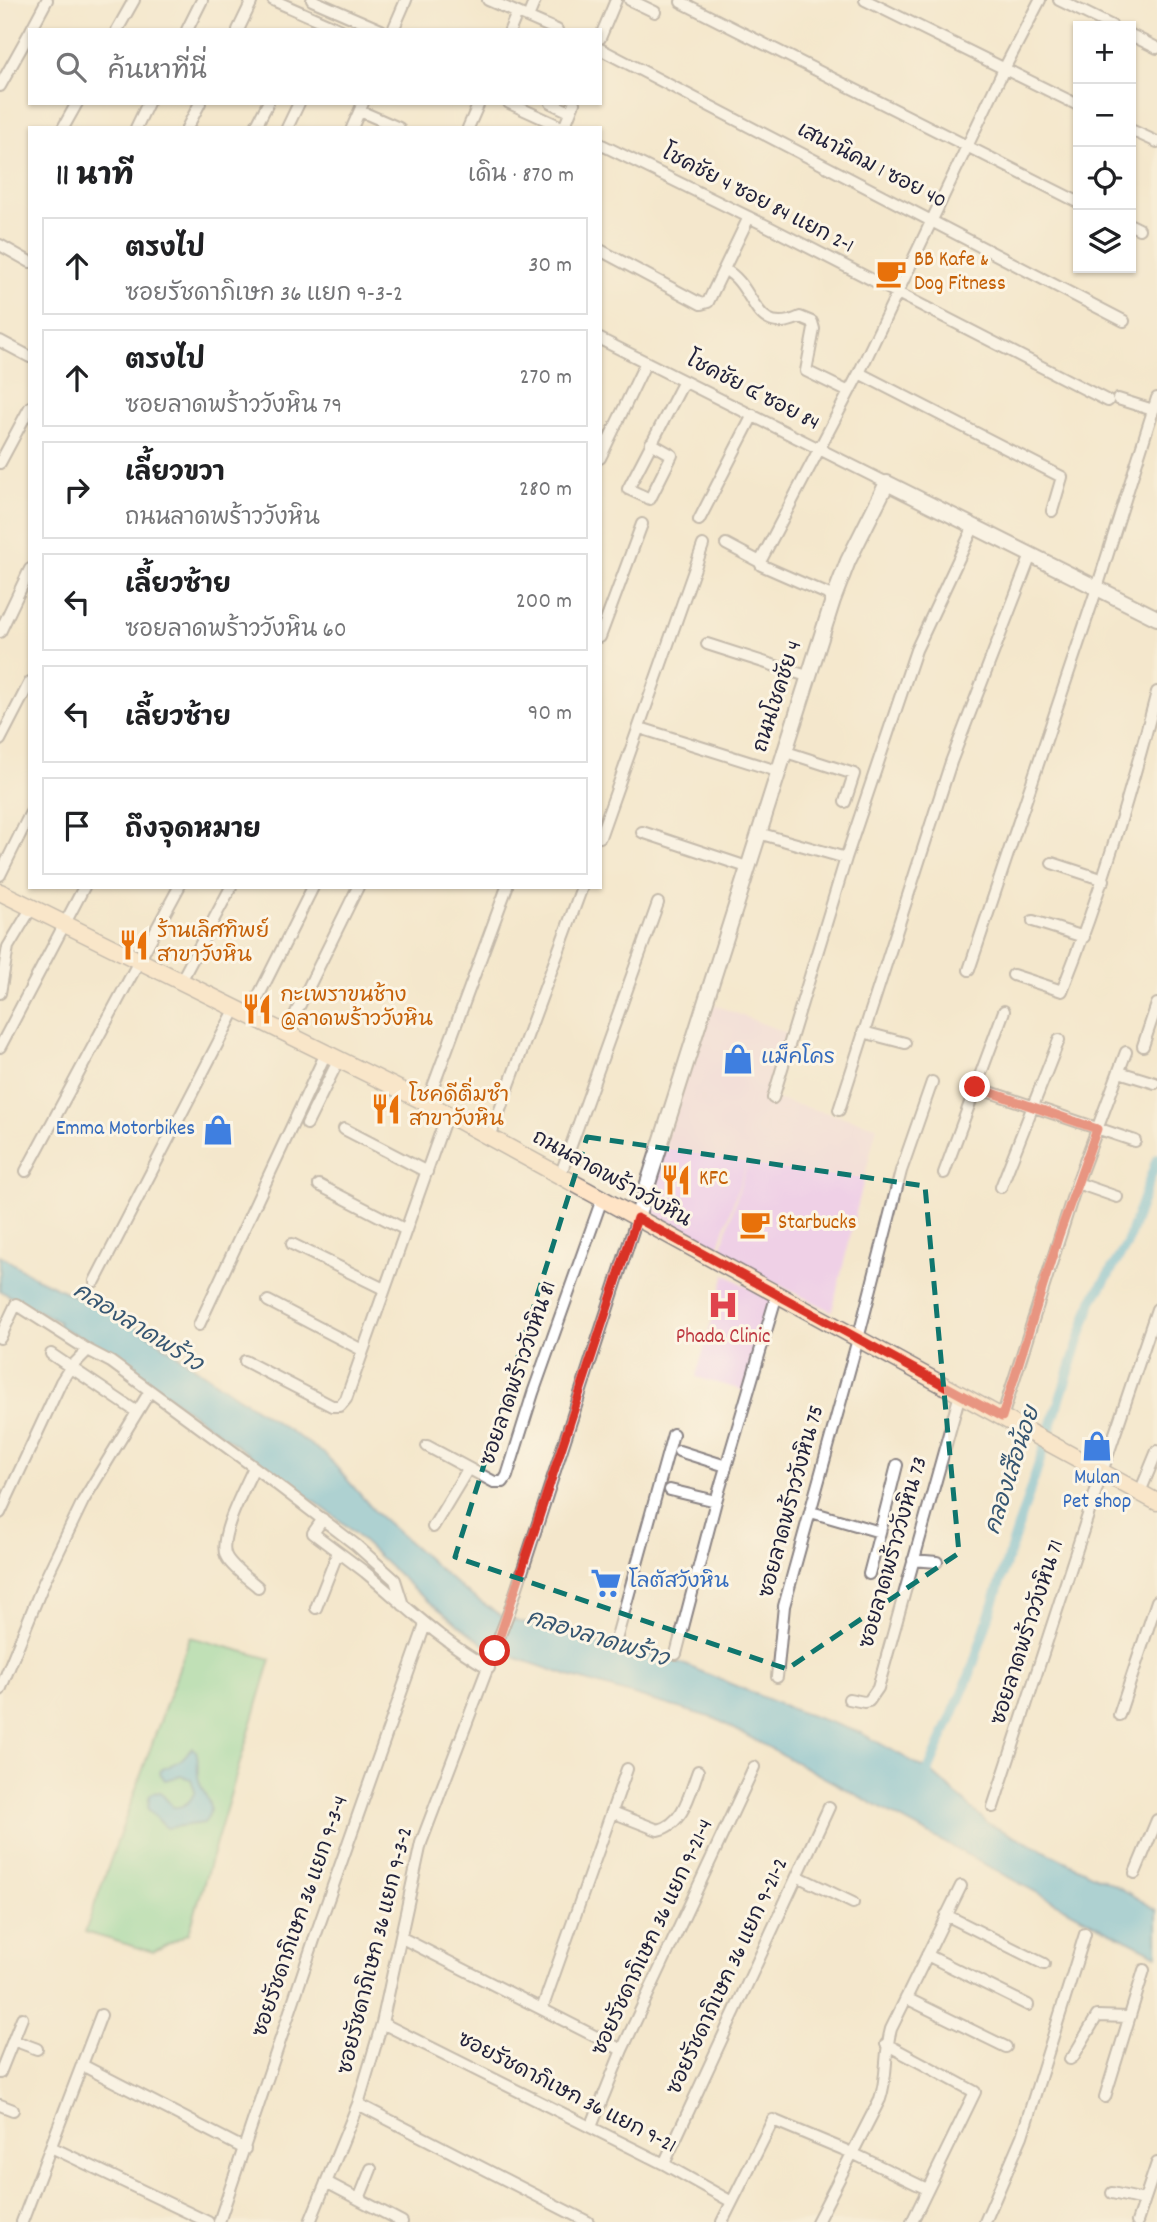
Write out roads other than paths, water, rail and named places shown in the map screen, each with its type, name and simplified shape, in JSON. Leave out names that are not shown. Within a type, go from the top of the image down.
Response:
[{"type":"main road","name":"ถนนลาดพร้าววังหิน","points":[[0,892],[427,1103],[1157,1502]]},
{"type":"street","points":[[32,28],[47,0]]},
{"type":"street","points":[[118,28],[134,0]]},
{"type":"street","points":[[188,28],[202,0]]},
{"type":"street","points":[[312,0],[376,28]]},
{"type":"street","points":[[394,28],[406,0]]},
{"type":"street","points":[[488,0],[552,28]]},
{"type":"street","points":[[512,28],[535,0]]},
{"type":"street","points":[[602,33],[616,0]]},
{"type":"street","points":[[630,0],[655,12]]},
{"type":"street","points":[[866,0],[1073,103]]},
{"type":"street","points":[[760,562],[859,373],[1004,69],[1040,0]]},
{"type":"street","points":[[1059,0],[1102,21]]},
{"type":"street","points":[[277,1],[337,28]]},
{"type":"street","points":[[681,2],[1073,199]]},
{"type":"street","points":[[239,28],[251,3]]},
{"type":"street","points":[[0,86],[28,35]]},
{"type":"street","points":[[1136,38],[1157,48]]},
{"type":"street","name":"เสนานิคม 1 ซอย 40","points":[[602,50],[1124,321]]},
{"type":"street","points":[[64,126],[76,105]]},
{"type":"street","points":[[137,126],[147,105]]},
{"type":"street","points":[[188,126],[199,105]]},
{"type":"street","points":[[256,126],[267,105]]},
{"type":"street","points":[[288,126],[298,105]]},
{"type":"street","points":[[469,126],[478,105]]},
{"type":"street","points":[[513,105],[560,126]]},
{"type":"street","points":[[353,126],[361,107],[396,126]]},
{"type":"street","points":[[565,126],[572,108]]},
{"type":"street","points":[[1136,132],[1157,142]]},
{"type":"street","name":"โชคชัย 4 ซอย 84 แยก 2-1","points":[[602,145],[1113,400],[1153,410]]},
{"type":"street","points":[[602,251],[701,304],[708,302],[749,218]]},
{"type":"street","points":[[0,245],[28,261]]},
{"type":"street","points":[[725,270],[734,274],[762,316],[769,321],[792,321],[800,317],[812,322],[814,329],[806,370],[849,392]]},
{"type":"street","name":"โชคชัย ๔ ซอย 84","points":[[602,340],[887,483]]},
{"type":"street","points":[[0,341],[28,356]]},
{"type":"street","points":[[602,454],[646,362]]},
{"type":"street","points":[[859,373],[1062,477],[1052,511]]},
{"type":"street","points":[[651,443],[673,455],[650,499],[628,489],[651,443],[684,381]]},
{"type":"street","points":[[969,970],[1097,588],[1157,398]]},
{"type":"street","points":[[0,463],[28,411]]},
{"type":"street","points":[[699,520],[752,415]]},
{"type":"street","points":[[0,433],[12,440]]},
{"type":"street","points":[[887,483],[1157,618]]},
{"type":"street","name":"ถนนโชคชัย 4","points":[[637,1218],[807,676],[848,561],[887,483]]},
{"type":"street","points":[[602,632],[642,524]]},
{"type":"street","points":[[773,1098],[846,858],[916,650],[974,526]]},
{"type":"street","points":[[726,544],[761,565],[834,597]]},
{"type":"street","points":[[602,832],[704,545]]},
{"type":"street","points":[[839,1110],[951,762],[1031,555]]},
{"type":"street","points":[[0,631],[28,573]]},
{"type":"street","points":[[707,644],[807,676]]},
{"type":"street","points":[[0,740],[28,686]]},
{"type":"street","points":[[1013,975],[1062,992],[1104,880],[1157,692]]},
{"type":"street","points":[[640,728],[777,771]]},
{"type":"street","points":[[783,751],[854,774],[845,802]]},
{"type":"street","points":[[0,875],[28,818]]},
{"type":"street","points":[[642,832],[747,867]]},
{"type":"street","points":[[758,833],[846,858]]},
{"type":"street","points":[[1052,863],[1104,880]]},
{"type":"street","points":[[0,1047],[83,889]]},
{"type":"street","points":[[26,1171],[178,889]]},
{"type":"street","points":[[181,981],[230,889]]},
{"type":"street","points":[[95,1281],[312,889]]},
{"type":"street","points":[[286,1033],[357,889]]},
{"type":"street","points":[[427,1103],[506,889]]},
{"type":"street","points":[[490,1138],[581,889]]},
{"type":"street","points":[[560,1176],[658,903]]},
{"type":"street","points":[[0,993],[6,954],[32,907]]},
{"type":"street","points":[[1033,921],[1084,937]]},
{"type":"street","points":[[1143,1046],[1157,1004]]},
{"type":"street","points":[[944,1173],[1004,1011]]},
{"type":"street","points":[[863,1032],[905,1043]]},
{"type":"street","points":[[1001,1187],[1059,1040]]},
{"type":"street","points":[[1002,1417],[1077,1183],[1126,1052]]},
{"type":"street","points":[[307,1124],[332,1056]]},
{"type":"street","points":[[199,1325],[332,1056]]},
{"type":"street","points":[[1119,1072],[1155,1083]]},
{"type":"street","name":"ซอยลาดพร้าววังหิน 75","points":[[777,1677],[784,1606],[858,1339],[901,1171],[932,1082]]},
{"type":"street","points":[[975,1087],[1135,1141]]},
{"type":"street","points":[[245,1361],[332,1406],[340,1406],[346,1399],[447,1114]]},
{"type":"street","points":[[344,1129],[427,1172]]},
{"type":"street","points":[[1077,1183],[1117,1197]]},
{"type":"street","points":[[319,1185],[406,1230]]},
{"type":"street","name":"ซอยลาดพร้าววังหิน 81","points":[[427,1446],[494,1482],[503,1482],[508,1476],[533,1392],[602,1199]]},
{"type":"street","name":"ซอยรัชดาภิเษก 36 แยก 9-3-2","points":[[310,2222],[358,2104],[382,2023],[421,1843],[510,1609],[637,1218]]},
{"type":"street","points":[[292,1244],[384,1289]]},
{"type":"street","points":[[676,1654],[716,1501],[777,1294]]},
{"type":"street","points":[[268,1300],[362,1350]]},
{"type":"street","points":[[0,1338],[16,1304],[111,1362],[323,1519],[395,1580],[403,1605]]},
{"type":"street","name":"ซอยลาดพร้าววังหิน 71","points":[[993,1807],[1101,1472],[1157,1309]]},
{"type":"street","points":[[0,1513],[61,1382],[70,1368],[88,1350]]},
{"type":"street","points":[[51,1354],[137,1412]]},
{"type":"street","points":[[0,1690],[44,1582],[78,1511],[150,1391]]},
{"type":"street","name":"ซอยลาดพร้าววังหิน 73","points":[[849,1699],[869,1701],[878,1688],[960,1394]]},
{"type":"street","points":[[616,1640],[673,1434]]},
{"type":"street","points":[[679,1451],[726,1466]]},
{"type":"street","points":[[1140,1492],[1157,1451]]},
{"type":"street","points":[[869,1574],[897,1465]]},
{"type":"street","points":[[254,1466],[227,1530],[224,1545],[226,1556],[258,1587]]},
{"type":"street","points":[[433,1527],[468,1469]]},
{"type":"street","points":[[670,1490],[716,1501]]},
{"type":"street","points":[[811,1512],[880,1531]]},
{"type":"street","points":[[323,1519],[313,1533],[460,1652],[489,1668]]},
{"type":"street","points":[[316,1608],[338,1552]]},
{"type":"street","points":[[913,1560],[937,1562]]},
{"type":"street","points":[[1119,1716],[1157,1601]]},
{"type":"street","name":"ซอยรัชดาภิเษก 36 แยก 9-3-4","points":[[219,2222],[316,1934],[425,1625]]},
{"type":"street","name":"ซอยรัชดาภิเษก 36 แยก 9-21-4","points":[[591,2127],[622,2050],[754,1767]]},
{"type":"street","points":[[542,2009],[627,1769]]},
{"type":"street","points":[[612,1812],[658,1830],[664,1829],[677,1819],[685,1807],[698,1771]]},
{"type":"street","name":"ซอยรัชดาภิเษก 36 แยก 9-21-2","points":[[664,2164],[829,1807]]},
{"type":"street","points":[[1135,1873],[1157,1820]]},
{"type":"street","points":[[796,1876],[853,1903]]},
{"type":"street","points":[[817,2222],[883,2090],[886,2080],[886,2044],[961,1886]]},
{"type":"street","points":[[946,1915],[1044,1964]]},
{"type":"street","points":[[985,2222],[1022,2136],[1085,1934]]},
{"type":"street","points":[[402,1938],[622,2050]]},
{"type":"street","points":[[927,1955],[1028,2005]]},
{"type":"street","points":[[1105,2097],[1144,1970]]},
{"type":"street","points":[[906,1998],[1006,2047]]},
{"type":"street","points":[[22,2222],[101,2015]]},
{"type":"street","points":[[1070,2059],[1097,2016],[1128,2017]]},
{"type":"street","points":[[0,2073],[22,2018]]},
{"type":"street","name":"ซอยรัชดาภิเษก 36 แยก 9-21","points":[[382,2023],[664,2164],[732,2202]]},
{"type":"street","points":[[13,2040],[37,2049]]},
{"type":"street","points":[[886,2044],[975,2092],[912,2222]]},
{"type":"street","points":[[82,2065],[245,2149]]},
{"type":"street","points":[[358,2104],[588,2222]]},
{"type":"street","points":[[0,2105],[13,2110]]},
{"type":"street","points":[[722,2222],[773,2120],[852,2153],[927,2189]]},
{"type":"street","points":[[51,2147],[208,2222]]},
{"type":"street","points":[[1138,2222],[1157,2163]]},
{"type":"street","points":[[359,2199],[371,2169]]},
{"type":"street","points":[[326,2182],[402,2222]]},
{"type":"street","points":[[1112,2193],[1144,2200]]},
{"type":"water","name":"คลองลาดพร้าว","points":[[0,1255],[34,1277],[130,1322],[326,1455],[376,1513],[462,1589],[503,1617],[586,1641],[671,1659],[791,1709],[861,1733],[933,1773],[989,1824],[1120,1888],[1157,1910],[1157,1955],[716,1719],[572,1677],[490,1649],[418,1593],[342,1522],[315,1502],[119,1361],[58,1326],[59,1322],[0,1291]]},
{"type":"water","points":[[192,1748],[197,1754],[199,1782],[210,1810],[204,1823],[166,1828],[148,1809],[149,1797],[152,1793],[160,1792],[173,1807],[189,1801],[195,1791],[191,1779],[181,1776],[165,1780],[160,1773],[181,1760]]},
{"type":"waterway","name":"คลองเสือน้อย","points":[[923,1783],[970,1674],[1092,1301],[1126,1246],[1157,1159]]},
{"type":"place","name":"BB Kafe & Dog Fitness","points":[[891,273]]},
{"type":"place","name":"ร้านเลิศทิพย์ สาขาวังหิน","points":[[134,945]]},
{"type":"place","name":"กะเพราขุนช้าง @ลาดพร้าววังหิน","points":[[257,1009]]},
{"type":"place","name":"แม็คโคร","points":[[738,1059]]},
{"type":"place","name":"โชคดีติ่มซำ สาขาวังหิน","points":[[386,1109]]},
{"type":"place","name":"Emma Motorbikes","points":[[218,1130]]},
{"type":"place","name":"KFC","points":[[676,1180]]},
{"type":"place","name":"Starbucks","points":[[755,1224]]},
{"type":"place","name":"Phada Clinic","points":[[723,1305]]},
{"type":"place","name":"Mulan Pet shop","points":[[1097,1446]]},
{"type":"place","name":"โลตัสวังหิน","points":[[606,1583]]}]
